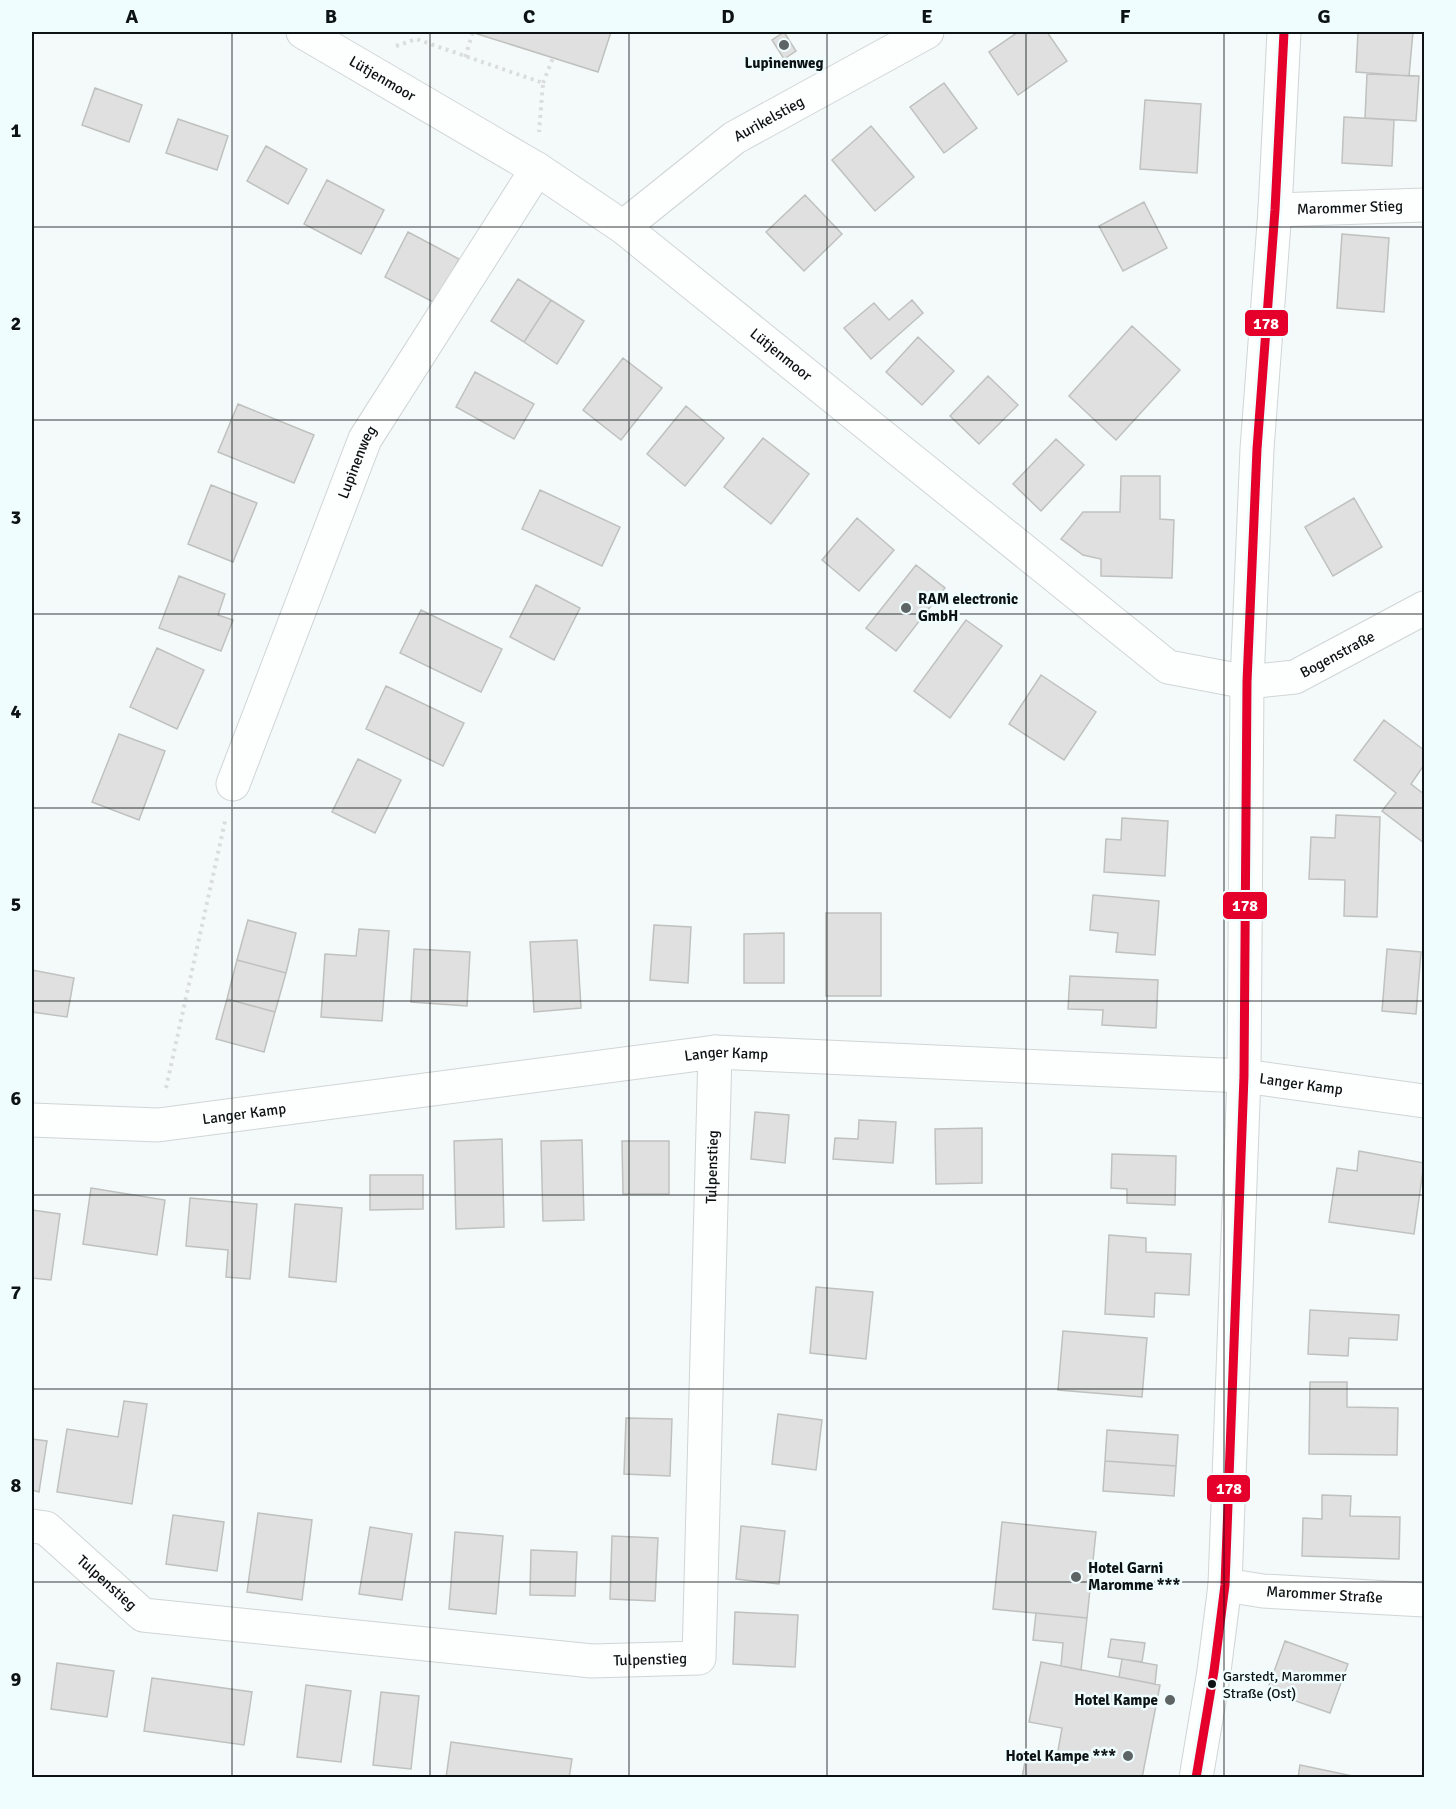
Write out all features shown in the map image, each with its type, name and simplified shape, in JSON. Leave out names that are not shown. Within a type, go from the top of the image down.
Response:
[{"type":"street","name":"Lütjenmoor","points":[[303,32],[537,169],[623,227],[1168,667],[1247,682]]},
{"type":"street","name":"Aurikelstieg","points":[[623,227],[734,138],[927,32]]},
{"type":"street","points":[[1197,1778],[1225,1585],[1244,1076],[1247,682],[1257,449],[1275,210],[1284,32]]},
{"type":"street","name":"Lupinenweg","points":[[233,784],[364,439],[537,169]]},
{"type":"street","name":"Marommer Stieg","points":[[1275,210],[1425,205]]},
{"type":"street","name":"Bogenstraße","points":[[1247,682],[1295,676],[1425,608]]},
{"type":"street","name":"Langer Kamp","points":[[32,1120],[158,1125],[715,1052],[1244,1076],[1425,1101]]},
{"type":"street","name":"Tulpenstieg","points":[[32,1526],[46,1528],[143,1615],[592,1661],[699,1658],[715,1052]]},
{"type":"street","name":"Marommer Straße","points":[[1225,1585],[1263,1592],[1425,1600]]},
{"type":"path","points":[[465,57],[472,32]]},
{"type":"path","points":[[352,60],[416,39],[543,83]]},
{"type":"path","points":[[537,169],[543,83],[553,58]]},
{"type":"path","points":[[158,1125],[233,784]]},
{"type":"building","points":[[471,32],[611,32],[598,72]]},
{"type":"building","name":"Lupinenweg","points":[[784,32],[796,51],[784,59],[772,40]]},
{"type":"building","points":[[1018,32],[1047,32],[1067,61],[1018,95],[989,52]]},
{"type":"building","points":[[1358,32],[1413,32],[1409,76],[1356,72]]},
{"type":"building","points":[[1367,74],[1419,76],[1416,121],[1365,118]]},
{"type":"building","points":[[944,83],[977,128],[944,153],[910,107]]},
{"type":"building","points":[[95,88],[142,105],[129,142],[82,125]]},
{"type":"building","points":[[1145,100],[1201,104],[1197,173],[1140,169]]},
{"type":"building","points":[[1344,117],[1394,120],[1392,166],[1342,163]]},
{"type":"building","points":[[178,119],[228,136],[217,170],[166,153]]},
{"type":"building","points":[[871,126],[914,177],[875,211],[832,160]]},
{"type":"building","points":[[266,146],[307,169],[288,204],[247,181]]},
{"type":"building","points":[[327,180],[384,210],[361,254],[304,224]]},
{"type":"building","points":[[805,195],[842,234],[804,271],[766,232]]},
{"type":"building","points":[[1144,202],[1167,248],[1123,271],[1099,226]]},
{"type":"building","points":[[408,232],[459,259],[435,303],[385,277]]},
{"type":"building","points":[[1342,234],[1389,238],[1384,312],[1337,308]]},
{"type":"building","points":[[518,279],[551,300],[524,342],[491,321]]},
{"type":"building","points":[[551,300],[584,321],[557,364],[524,342]]},
{"type":"building","points":[[912,300],[923,313],[871,359],[844,328],[874,303],[889,320]]},
{"type":"building","points":[[1132,326],[1180,370],[1116,440],[1069,396]]},
{"type":"building","points":[[918,337],[954,371],[922,405],[886,372]]},
{"type":"building","points":[[623,358],[662,388],[621,440],[583,410]]},
{"type":"building","points":[[475,372],[534,404],[514,439],[456,407]]},
{"type":"building","points":[[988,376],[1018,405],[979,444],[950,416]]},
{"type":"building","points":[[238,404],[314,435],[294,483],[218,452]]},
{"type":"building","points":[[686,406],[724,438],[685,486],[647,454]]},
{"type":"building","points":[[763,438],[809,474],[771,524],[724,487]]},
{"type":"building","points":[[1056,439],[1084,465],[1041,511],[1013,484]]},
{"type":"building","points":[[1121,476],[1160,476],[1160,519],[1174,520],[1172,578],[1101,576],[1101,559],[1083,555],[1061,539],[1083,512],[1120,512]]},
{"type":"building","points":[[211,485],[257,503],[233,562],[188,544]]},
{"type":"building","points":[[540,490],[620,527],[602,566],[522,529]]},
{"type":"building","points":[[1354,498],[1382,547],[1333,576],[1305,527]]},
{"type":"building","points":[[857,518],[894,550],[859,591],[822,560]]},
{"type":"building","name":"RAM electronic GmbH","points":[[916,565],[945,588],[896,651],[866,628]]},
{"type":"building","points":[[179,576],[225,594],[218,615],[233,620],[221,651],[159,628]]},
{"type":"building","points":[[536,585],[580,608],[554,660],[510,637]]},
{"type":"building","points":[[421,610],[502,649],[481,692],[400,653]]},
{"type":"building","points":[[966,620],[1002,646],[950,718],[914,691]]},
{"type":"building","points":[[157,648],[204,670],[177,729],[130,707]]},
{"type":"building","points":[[1041,675],[1096,712],[1064,760],[1009,724]]},
{"type":"building","points":[[386,686],[464,723],[443,766],[366,729]]},
{"type":"building","points":[[1384,720],[1424,750],[1424,765],[1411,784],[1424,794],[1424,843],[1382,811],[1396,793],[1354,760]]},
{"type":"building","points":[[119,734],[165,751],[139,820],[92,802]]},
{"type":"building","points":[[358,759],[401,780],[375,833],[332,812]]},
{"type":"building","points":[[1336,815],[1380,817],[1377,917],[1344,916],[1345,880],[1309,879],[1311,837],[1335,838]]},
{"type":"building","points":[[1122,818],[1168,821],[1165,876],[1104,872],[1106,839],[1121,840]]},
{"type":"building","points":[[1093,895],[1159,901],[1155,955],[1116,952],[1118,933],[1090,930]]},
{"type":"building","points":[[826,913],[881,913],[881,996],[826,996]]},
{"type":"building","points":[[248,920],[296,933],[286,973],[237,960]]},
{"type":"building","points":[[654,925],[691,927],[688,983],[650,980]]},
{"type":"building","points":[[359,929],[389,931],[382,1021],[321,1017],[325,954],[356,956]]},
{"type":"building","points":[[784,933],[784,983],[744,983],[744,934]]},
{"type":"building","points":[[577,940],[581,1008],[534,1012],[530,942]]},
{"type":"building","points":[[414,949],[470,952],[467,1006],[411,1002]]},
{"type":"building","points":[[1387,949],[1421,952],[1416,1014],[1382,1011]]},
{"type":"building","points":[[237,960],[286,973],[275,1012],[227,999]]},
{"type":"building","points":[[32,970],[74,978],[67,1017],[32,1012]]},
{"type":"building","points":[[1070,976],[1158,980],[1156,1028],[1102,1025],[1103,1010],[1068,1009]]},
{"type":"building","points":[[227,999],[275,1012],[264,1052],[216,1039]]},
{"type":"building","points":[[755,1112],[789,1115],[785,1163],[751,1159]]},
{"type":"building","points":[[859,1120],[896,1122],[893,1163],[833,1159],[835,1138],[858,1139]]},
{"type":"building","points":[[982,1128],[982,1183],[936,1184],[935,1129]]},
{"type":"building","points":[[502,1139],[504,1227],[456,1229],[454,1141]]},
{"type":"building","points":[[582,1140],[584,1220],[543,1221],[541,1141]]},
{"type":"building","points":[[622,1141],[669,1141],[669,1194],[623,1194]]},
{"type":"building","points":[[1359,1151],[1424,1163],[1414,1234],[1329,1222],[1337,1168],[1357,1171]]},
{"type":"building","points":[[1112,1154],[1176,1156],[1175,1205],[1127,1203],[1127,1189],[1111,1188]]},
{"type":"building","points":[[370,1175],[423,1175],[423,1209],[370,1210]]},
{"type":"building","points":[[91,1188],[165,1200],[157,1255],[83,1244]]},
{"type":"building","points":[[190,1198],[257,1204],[250,1279],[226,1277],[228,1250],[186,1246]]},
{"type":"building","points":[[295,1204],[342,1208],[336,1282],[289,1277]]},
{"type":"building","points":[[32,1210],[60,1214],[51,1280],[32,1278]]},
{"type":"building","points":[[1109,1235],[1146,1238],[1146,1252],[1191,1254],[1189,1295],[1155,1293],[1154,1317],[1105,1314]]},
{"type":"building","points":[[816,1287],[873,1292],[866,1359],[810,1353]]},
{"type":"building","points":[[1310,1310],[1399,1315],[1397,1340],[1349,1338],[1348,1356],[1308,1354]]},
{"type":"building","points":[[1063,1331],[1147,1338],[1142,1397],[1058,1390]]},
{"type":"building","points":[[1310,1382],[1347,1382],[1347,1407],[1398,1408],[1397,1455],[1309,1454]]},
{"type":"building","points":[[124,1401],[147,1404],[132,1504],[57,1492],[67,1429],[118,1437]]},
{"type":"building","points":[[778,1414],[822,1420],[816,1470],[772,1464]]},
{"type":"building","points":[[626,1418],[672,1419],[670,1476],[624,1474]]},
{"type":"building","points":[[1107,1430],[1178,1435],[1176,1466],[1105,1461]]},
{"type":"building","points":[[32,1439],[47,1441],[39,1492],[32,1490]]},
{"type":"building","points":[[1105,1461],[1176,1466],[1174,1496],[1103,1491]]},
{"type":"building","points":[[1322,1495],[1351,1496],[1350,1516],[1400,1517],[1399,1559],[1302,1556],[1303,1518],[1322,1519]]},
{"type":"building","points":[[258,1513],[312,1520],[302,1600],[247,1592]]},
{"type":"building","points":[[173,1515],[224,1522],[217,1571],[166,1564]]},
{"type":"building","points":[[1002,1522],[1096,1532],[1087,1618],[993,1609]]},
{"type":"building","points":[[741,1526],[785,1531],[779,1584],[736,1579]]},
{"type":"building","points":[[370,1527],[412,1534],[402,1600],[359,1594]]},
{"type":"building","points":[[455,1532],[503,1536],[496,1614],[449,1609]]},
{"type":"building","points":[[612,1536],[658,1538],[655,1601],[610,1599]]},
{"type":"building","points":[[531,1550],[577,1552],[575,1596],[530,1595]]},
{"type":"building","points":[[735,1612],[798,1615],[795,1667],[733,1664]]},
{"type":"building","points":[[1036,1613],[1087,1618],[1081,1670],[1061,1666],[1063,1643],[1033,1640]]},
{"type":"building","points":[[1111,1639],[1145,1643],[1142,1662],[1108,1657]]},
{"type":"building","points":[[1285,1641],[1348,1664],[1330,1713],[1267,1691]]},
{"type":"building","points":[[1122,1659],[1157,1665],[1155,1684],[1119,1677]]},
{"type":"building","points":[[1041,1662],[1160,1685],[1142,1778],[1022,1778],[1026,1756],[1056,1762],[1062,1728],[1029,1722]]},
{"type":"building","points":[[57,1663],[114,1671],[107,1717],[51,1709]]},
{"type":"building","points":[[152,1678],[252,1692],[244,1745],[144,1731]]},
{"type":"building","points":[[306,1685],[351,1691],[341,1762],[297,1757]]},
{"type":"building","points":[[381,1692],[419,1696],[411,1769],[373,1765]]},
{"type":"building","points":[[451,1742],[572,1759],[569,1778],[446,1778]]},
{"type":"building","points":[[1300,1765],[1362,1778],[1298,1778]]},
{"type":"transit line","name":"178","points":[[1196,1778],[1214,1671],[1225,1585],[1244,1076],[1247,682],[1257,449],[1275,210],[1284,32]]},
{"type":"place","name":"Lupinenweg","points":[[784,45]]},
{"type":"place","name":"RAM electronic GmbH","points":[[906,608]]},
{"type":"place","name":"Hotel Garni Maromme ***","points":[[1076,1577]]},
{"type":"place","name":"Garstedt, Marommer Straße (Ost)","points":[[1212,1684]]},
{"type":"place","name":"Hotel Kampe","points":[[1170,1700]]},
{"type":"place","name":"Hotel Kampe ***","points":[[1128,1756]]}]
